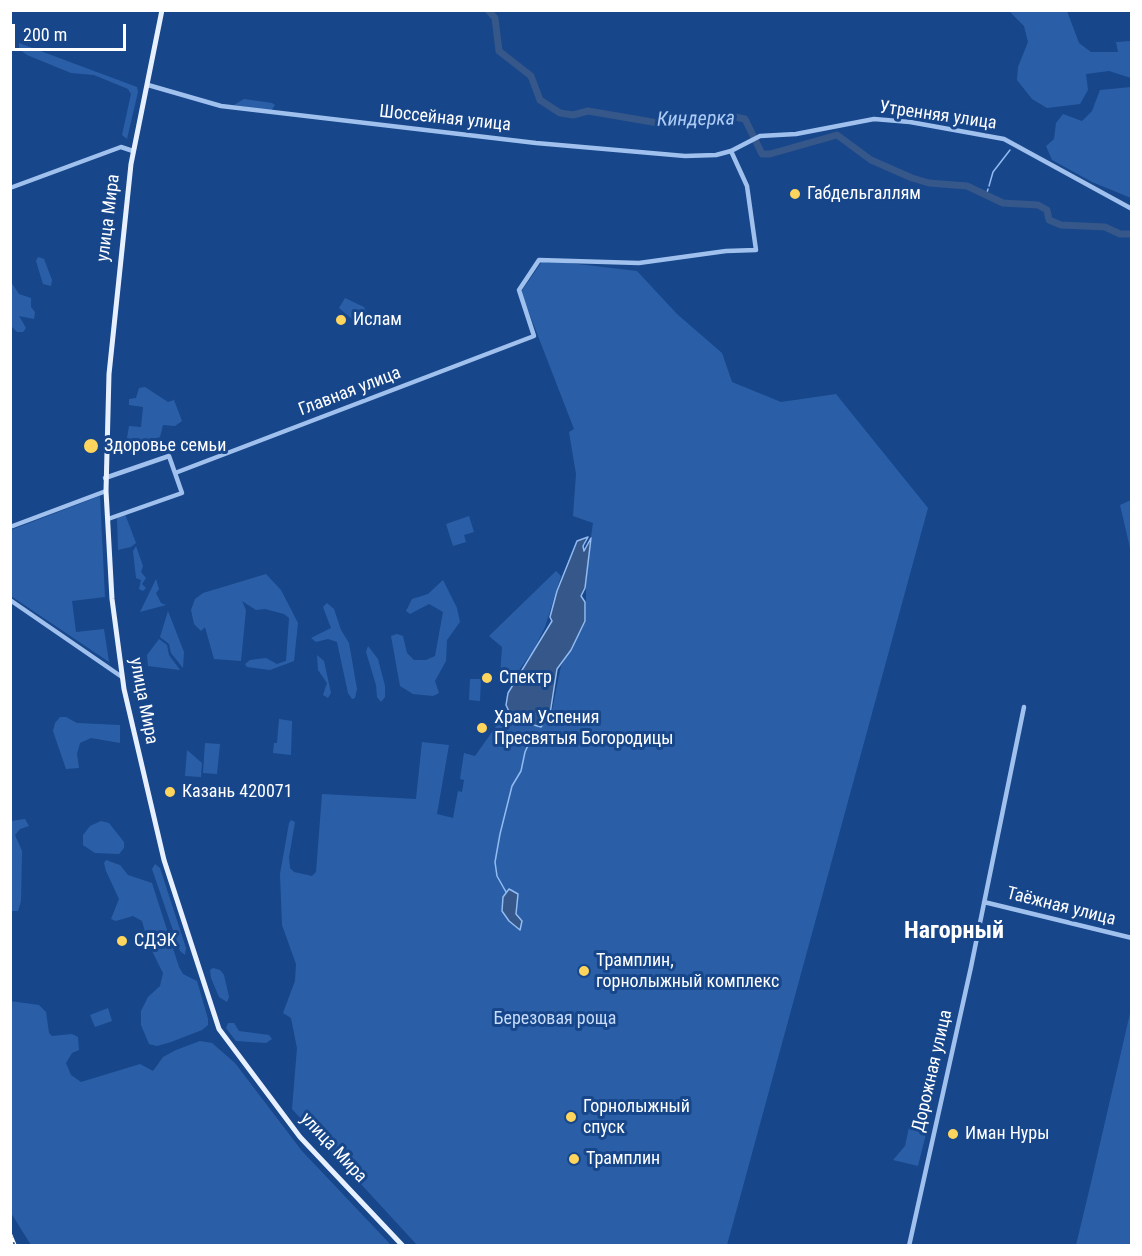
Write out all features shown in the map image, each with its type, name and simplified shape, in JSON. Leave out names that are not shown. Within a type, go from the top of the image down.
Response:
[{"type":"main road","name":"улица Мира","points":[[162,10],[133,151],[112,328],[105,478],[112,598],[122,677],[164,860],[219,1029],[300,1137],[403,1245]]},
{"type":"street","name":"Шоссейная улица","points":[[148,85],[221,106],[380,126],[685,156],[716,155],[731,151],[750,140]]},
{"type":"street","name":"Утренняя улица","points":[[750,140],[760,136],[796,134],[880,119],[981,133],[1004,139],[1131,209]]},
{"type":"street","points":[[10,188],[120,147],[133,151]]},
{"type":"street","name":"Главная улица","points":[[175,473],[534,336],[519,290],[539,260],[546,258],[639,263],[756,250],[747,186],[731,151]]},
{"type":"street","points":[[105,478],[169,456],[182,493],[108,519]]},
{"type":"street","points":[[10,526],[106,491]]},
{"type":"street","points":[[10,600],[122,677]]},
{"type":"street","name":"Дорожная улица","points":[[909,1245],[1024,707]]},
{"type":"street","name":"Таёжная улица","points":[[984,902],[1131,938]]},
{"type":"green space","points":[[1009,11],[1067,11],[1079,43],[1091,52],[1118,52],[1116,42],[1131,41],[1131,78],[1109,71],[1086,74],[1088,90],[1080,104],[1047,108],[1032,99],[1017,80],[1018,67],[1028,42],[1024,26]]},
{"type":"green space","points":[[19,43],[137,87],[138,92],[127,139],[122,135],[131,94],[128,89],[94,75],[71,73],[27,55],[19,49]]},
{"type":"green space","points":[[1132,87],[1131,198],[1092,182],[1052,160],[1046,146],[1054,139],[1056,123],[1063,114],[1082,121],[1092,111],[1100,90]]},
{"type":"green space","points":[[244,99],[275,105],[271,111],[234,105]]},
{"type":"green space","points":[[38,257],[44,259],[52,280],[51,286],[43,284],[36,261]]},
{"type":"green space","name":"Березовая роща","points":[[543,260],[637,271],[677,314],[722,353],[732,382],[781,402],[836,394],[928,508],[727,1245],[417,1245],[292,1109],[297,1048],[291,1018],[283,1013],[295,981],[296,964],[282,925],[280,874],[289,823],[291,820],[295,822],[289,857],[290,868],[294,872],[312,876],[316,872],[322,794],[416,799],[422,742],[449,745],[437,814],[453,818],[458,791],[462,792],[464,780],[460,779],[464,753],[475,756],[497,725],[497,718],[541,727],[551,715],[561,666],[586,621],[586,572],[593,523],[573,516],[576,474],[569,432],[574,429],[521,292]]},
{"type":"green space","points":[[11,282],[19,294],[31,298],[31,307],[35,312],[34,319],[19,316],[26,328],[23,332],[17,332],[11,326]]},
{"type":"green space","points":[[345,298],[364,307],[369,318],[358,324],[339,308]]},
{"type":"green space","points":[[145,387],[168,402],[174,400],[182,421],[175,426],[163,425],[160,437],[128,447],[126,444],[129,426],[141,427],[143,407],[129,405],[129,399],[136,398],[139,388]]},
{"type":"green space","points":[[100,496],[105,597],[72,601],[76,632],[104,629],[109,662],[11,596],[11,530]]},
{"type":"green space","points":[[1131,500],[1131,552],[1120,505]]},
{"type":"green space","points":[[125,514],[136,543],[131,547],[118,550],[117,517]]},
{"type":"green space","points":[[469,516],[474,532],[464,535],[466,542],[453,546],[446,524]]},
{"type":"green space","points":[[136,546],[143,566],[141,572],[146,578],[142,584],[146,588],[143,591],[139,589],[141,580],[136,578],[133,551]]},
{"type":"green space","points":[[556,571],[561,576],[545,627],[534,649],[515,676],[500,676],[502,647],[489,636]]},
{"type":"green space","points":[[266,574],[281,590],[298,623],[294,661],[270,670],[247,667],[245,664],[250,660],[266,658],[277,664],[286,661],[289,618],[284,614],[265,609],[256,610],[242,601],[246,610],[241,661],[214,659],[205,627],[201,631],[194,624],[191,610],[195,599],[203,593]]},
{"type":"green space","points":[[156,579],[159,589],[156,593],[161,603],[166,605],[140,612]]},
{"type":"green space","points":[[443,580],[457,608],[460,622],[447,640],[446,661],[435,681],[439,693],[433,696],[413,694],[400,686],[391,636],[397,634],[403,636],[407,653],[414,660],[426,660],[435,656],[443,612],[429,604],[410,614],[406,611],[412,599],[428,594]]},
{"type":"green space","points":[[327,603],[334,609],[341,630],[349,643],[357,689],[355,698],[352,699],[348,693],[337,642],[328,639],[316,642],[311,638],[331,628],[323,607]]},
{"type":"green space","points":[[168,611],[184,652],[183,668],[171,653],[169,644],[160,637]]},
{"type":"green space","points":[[159,639],[167,645],[169,655],[180,670],[148,666],[147,655]]},
{"type":"green space","points":[[368,646],[378,659],[385,686],[385,697],[381,702],[377,697],[376,685],[366,652]]},
{"type":"green space","points":[[317,655],[324,661],[331,693],[328,698],[323,695],[327,683],[318,670]]},
{"type":"green space","points":[[470,679],[481,679],[480,701],[469,700]]},
{"type":"green space","points":[[60,717],[66,717],[77,723],[120,725],[120,743],[91,738],[80,743],[77,754],[79,768],[66,769],[53,731]]},
{"type":"green space","points":[[279,719],[292,721],[291,755],[273,753],[274,743],[277,743]]},
{"type":"green space","points":[[205,743],[220,744],[217,774],[203,773]]},
{"type":"green space","points":[[187,750],[202,763],[201,777],[185,776]]},
{"type":"green space","points":[[25,819],[29,826],[20,829],[15,835],[22,851],[21,901],[18,911],[12,911],[11,821]]},
{"type":"green space","points":[[101,821],[109,823],[124,842],[124,848],[119,854],[95,853],[83,845],[83,835],[90,826]]},
{"type":"green space","points":[[106,860],[120,865],[128,875],[152,883],[179,967],[183,974],[197,981],[208,1019],[208,1025],[202,1030],[157,1046],[149,1044],[141,1025],[141,1011],[148,997],[160,986],[163,973],[148,943],[142,921],[133,916],[116,921],[111,919],[119,899],[106,871],[104,863]]},
{"type":"green space","points":[[155,864],[160,868],[186,948],[185,955],[180,951],[152,869]]},
{"type":"green space","points":[[213,968],[220,970],[224,975],[229,997],[227,1002],[219,997],[211,978],[210,970]]},
{"type":"green space","points":[[10,1001],[39,1005],[46,1012],[49,1033],[52,1036],[72,1034],[78,1037],[79,1050],[72,1053],[66,1063],[71,1075],[81,1082],[140,1064],[153,1071],[163,1057],[176,1050],[200,1041],[212,1043],[235,1063],[302,1151],[391,1245],[31,1245],[11,1213]]},
{"type":"green space","points":[[108,1008],[112,1021],[95,1027],[90,1015]]},
{"type":"green space","points":[[1131,1009],[1131,1245],[1076,1245],[1090,1187]]},
{"type":"green space","points":[[228,1023],[234,1023],[239,1031],[269,1035],[272,1039],[266,1043],[236,1041],[226,1028]]},
{"type":"green space","points":[[911,1118],[929,1122],[918,1166],[893,1160],[905,1146]]},
{"type":"shaded area","points":[[588,537],[583,546],[584,551],[591,538],[585,588],[581,596],[585,602],[585,621],[571,650],[557,669],[550,714],[541,727],[520,721],[511,716],[506,705],[508,693],[552,621],[550,617],[557,591],[577,541]]},
{"type":"shaded area","points":[[509,889],[518,894],[516,914],[522,921],[520,930],[502,911],[503,897]]},
{"type":"waterway","name":"Киндерка","points":[[488,10],[495,18],[499,51],[531,76],[540,100],[560,113],[573,115],[588,111],[664,124],[725,115],[745,119],[762,154],[770,154],[837,135],[871,160],[912,178],[929,183],[967,186],[1003,203],[1038,205],[1047,210],[1049,220],[1061,225],[1105,227],[1120,234],[1132,234]]},
{"type":"waterway","points":[[989,186],[993,172],[1010,150]]},
{"type":"waterway","name":"Киндерка","points":[[986,196],[988,189]]},
{"type":"waterway","points":[[506,892],[497,876],[495,862],[512,786],[521,771],[525,752],[534,732]]},
{"type":"railway","points":[[10,1234],[15,1246]]},
{"type":"place","name":"Габдельгаллям","points":[[795,194]]},
{"type":"place","name":"Ислам","points":[[341,320]]},
{"type":"place","name":"Здоровье семьи","points":[[91,446]]},
{"type":"place","name":"Спектр","points":[[487,678]]},
{"type":"place","name":"Храм Успения Пресвятыя Богородицы","points":[[482,728]]},
{"type":"place","name":"Казань 420071","points":[[170,792]]},
{"type":"place","name":"СДЭК","points":[[122,941]]},
{"type":"place","name":"Трамплин, горнолыжный комплекс","points":[[584,971]]},
{"type":"place","name":"Горнолыжный спуск","points":[[571,1117]]},
{"type":"place","name":"Иман Нуры","points":[[953,1134]]},
{"type":"place","name":"Трамплин","points":[[574,1159]]},
{"type":"district","name":"Нагорный","points":[[954,932]]}]
